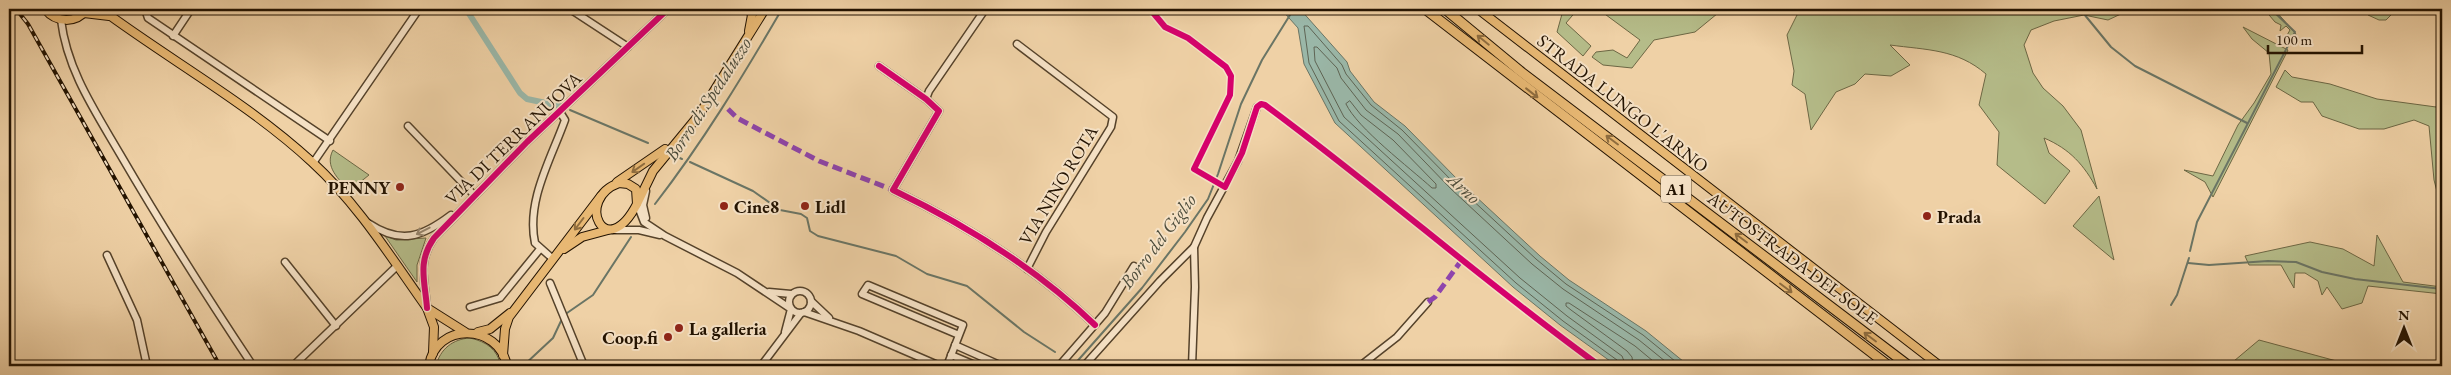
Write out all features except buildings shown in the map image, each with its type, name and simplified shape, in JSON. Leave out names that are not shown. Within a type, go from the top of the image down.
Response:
[{"type":"highway","name":"AUTOSTRADA DEL SOLE","points":[[1425,9],[1889,366]]},
{"type":"highway","name":"AUTOSTRADA DEL SOLE","points":[[1445,9],[1520,70],[1909,366]]},
{"type":"main road","points":[[45,9],[52,16],[60,20],[77,18],[86,11],[110,16]]},
{"type":"main road","points":[[101,9],[260,117],[313,163],[362,220],[427,308],[434,327],[433,353],[429,366]]},
{"type":"main road","points":[[745,43],[751,23],[750,9]]},
{"type":"main road","points":[[556,256],[582,237],[610,230],[625,221],[637,204],[662,157],[690,128],[765,9]]},
{"type":"main road","name":"STRADA LUNGO L'ARNO","points":[[1478,9],[1940,366]]},
{"type":"main road","points":[[506,366],[504,355],[505,328],[509,317],[601,196],[613,185],[667,148],[690,128]]},
{"type":"main road","points":[[613,185],[625,183],[632,186],[637,192],[637,204]]},
{"type":"main road","points":[[601,196],[597,204],[597,217],[599,224],[610,230]]},
{"type":"main road","points":[[475,333],[490,329],[517,306]]},
{"type":"main road","points":[[427,308],[465,332]]},
{"type":"main road","points":[[433,353],[446,338],[465,332],[475,333],[492,340],[504,355]]},
{"type":"street","points":[[145,9],[148,18],[172,36],[330,141]]},
{"type":"street","points":[[172,36],[190,9]]},
{"type":"street","points":[[313,163],[330,141],[419,9]]},
{"type":"street","points":[[570,9],[628,47]]},
{"type":"street","name":"VIA DI TERRANUOVA","points":[[427,308],[422,269],[425,253],[434,238],[474,196],[668,9]]},
{"type":"street","points":[[926,99],[939,76],[984,10]]},
{"type":"street","points":[[60,20],[72,70],[149,204],[254,366]]},
{"type":"street","name":"VIA NINO ROTA","points":[[1017,44],[1113,117],[1111,127],[1046,232],[1027,269]]},
{"type":"street","points":[[878,66],[936,106],[939,111],[893,190],[934,209],[994,245],[1027,269],[1094,325]]},
{"type":"street","points":[[1084,366],[1160,281],[1194,247],[1206,218],[1238,161],[1257,107]]},
{"type":"street","points":[[556,256],[540,250],[535,243],[533,212],[565,120],[560,112]]},
{"type":"street","points":[[408,126],[474,196]]},
{"type":"street","points":[[647,186],[643,205],[644,215],[650,226]]},
{"type":"street","points":[[637,204],[644,222],[665,236],[734,272],[791,309],[834,321],[940,366]]},
{"type":"street","name":"VIA DI TERRANUOVA","points":[[362,220],[390,236],[407,237],[422,233],[465,205]]},
{"type":"street","points":[[610,230],[639,230],[665,236]]},
{"type":"street","points":[[1192,366],[1195,287],[1194,247]]},
{"type":"street","points":[[470,307],[500,298],[540,250]]},
{"type":"street","points":[[108,255],[137,320],[147,366]]},
{"type":"street","points":[[285,262],[336,326]]},
{"type":"street","points":[[293,366],[397,266]]},
{"type":"street","points":[[1059,366],[1105,313],[1134,266]]},
{"type":"street","points":[[550,282],[584,366]]},
{"type":"street","points":[[947,366],[963,325],[868,285],[862,294],[959,335]]},
{"type":"street","points":[[765,291],[792,294]]},
{"type":"street","points":[[785,332],[791,309],[788,303],[792,294],[797,291],[809,295],[811,301],[834,321]]},
{"type":"street","points":[[761,366],[785,332],[809,308],[811,301]]},
{"type":"street","points":[[1360,366],[1397,337],[1428,302]]},
{"type":"street","points":[[955,345],[1002,366]]},
{"type":"street","points":[[951,355],[977,366]]},
{"type":"green space","points":[[1567,9],[1578,9],[1566,23],[1591,46],[1583,56],[1557,32],[1562,14]]},
{"type":"green space","points":[[1598,9],[1723,9],[1695,32],[1654,40],[1632,68],[1603,65],[1592,57],[1596,52],[1613,50],[1627,58],[1640,40]]},
{"type":"green space","points":[[1795,9],[2126,9],[2123,13],[2108,20],[2084,15],[2054,21],[2031,30],[2024,45],[2033,73],[2043,88],[2063,106],[2081,130],[2097,189],[2087,172],[2069,153],[2044,138],[2049,153],[2070,171],[2045,204],[1997,165],[1999,132],[1979,105],[1986,74],[1964,60],[1941,52],[1890,45],[1910,65],[1891,76],[1865,74],[1855,84],[1836,92],[1811,130],[1805,94],[1792,85],[1794,71],[1787,35],[1798,13]]},
{"type":"green space","points":[[2264,9],[2274,9],[2296,34],[2292,44],[2286,37],[2290,30],[2286,26],[2280,31],[2281,25],[2275,22]]},
{"type":"green space","points":[[2366,9],[2391,9],[2391,15],[2386,20],[2379,20],[2368,15]]},
{"type":"green space","points":[[2243,27],[2288,50],[2213,197],[2205,182],[2184,170],[2213,176],[2238,125],[2271,74],[2269,53],[2252,39]]},
{"type":"green space","points":[[2285,70],[2292,77],[2330,84],[2377,99],[2436,107],[2442,97],[2442,211],[2434,180],[2429,126],[2414,120],[2384,129],[2359,129],[2322,116],[2313,102],[2301,102],[2276,87]]},
{"type":"green space","points":[[333,150],[369,175],[349,191],[331,167],[330,162]]},
{"type":"green space","points":[[2099,196],[2114,260],[2073,226]]},
{"type":"green space","points":[[2377,235],[2403,282],[2442,287],[2442,294],[2368,286],[2362,303],[2342,309],[2327,287],[2322,295],[2318,281],[2305,273],[2295,273],[2294,288],[2281,265],[2249,265],[2245,256],[2310,242],[2343,249],[2374,266]]},
{"type":"green space","points":[[385,236],[396,240],[426,238],[417,265],[417,282]]},
{"type":"green space","points":[[470,338],[490,347],[497,355],[501,366],[436,366],[448,346],[458,340]]},
{"type":"green space","points":[[2259,340],[2355,366],[2241,366],[2234,361]]},
{"type":"water","name":"Arno","points":[[1281,9],[1300,9],[1347,62],[1350,71],[1374,102],[1405,126],[1459,181],[1540,256],[1569,280],[1646,331],[1689,366],[1617,366],[1560,325],[1513,287],[1335,123],[1304,64],[1298,28]]},
{"type":"waterway","points":[[466,9],[520,93],[527,99],[560,106]]},
{"type":"waterway","name":"Borro di Spedaluzzo","points":[[655,204],[690,157],[722,108],[782,9]]},
{"type":"waterway","points":[[2190,251],[2197,222],[2295,32],[2271,9]]},
{"type":"waterway","points":[[2084,14],[2111,47],[2135,66],[2247,123]]},
{"type":"waterway","name":"Borro del Giglio","points":[[1073,366],[1142,288],[1208,199],[1241,104],[1262,60],[1290,15]]},
{"type":"waterway","points":[[570,110],[648,143]]},
{"type":"waterway","points":[[675,156],[682,159]]},
{"type":"waterway","points":[[690,162],[753,191],[780,210],[801,214],[807,218],[810,231],[818,236],[896,256],[927,274],[967,286],[1024,332],[1055,352]]},
{"type":"waterway","name":"Borro di Spedaluzzo","points":[[567,313],[593,295],[631,237]]},
{"type":"waterway","points":[[2171,305],[2177,295],[2189,258]]},
{"type":"waterway","points":[[2188,263],[2209,265],[2268,261],[2296,262],[2322,272],[2355,279],[2442,289]]},
{"type":"waterway","name":"Borro di Spedaluzzo","points":[[523,366],[553,338],[561,321]]},
{"type":"railway","points":[[16,9],[28,24],[220,366]]},
{"type":"marked path","points":[[728,109],[737,118],[819,161],[893,190]]},
{"type":"marked path","points":[[1428,302],[1435,297],[1461,261]]},
{"type":"cycle path","points":[[427,308],[423,272],[425,255],[434,238],[527,142],[668,9]]},
{"type":"cycle path","points":[[1150,9],[1165,27],[1188,38],[1226,67],[1231,76],[1230,95],[1194,169],[1225,187],[1242,153],[1257,107],[1261,104],[1265,105],[1515,302],[1600,366]]},
{"type":"cycle path","points":[[879,66],[926,99],[939,111],[893,190],[947,218],[999,249],[1049,285],[1095,325]]},
{"type":"place","name":"PENNY","points":[[400,187]]},
{"type":"place","name":"Cine8","points":[[724,206]]},
{"type":"place","name":"Lidl","points":[[805,206]]},
{"type":"place","name":"Prada","points":[[1927,216]]},
{"type":"place","name":"La galleria","points":[[679,328]]},
{"type":"place","name":"Coop.fi","points":[[668,337]]}]
